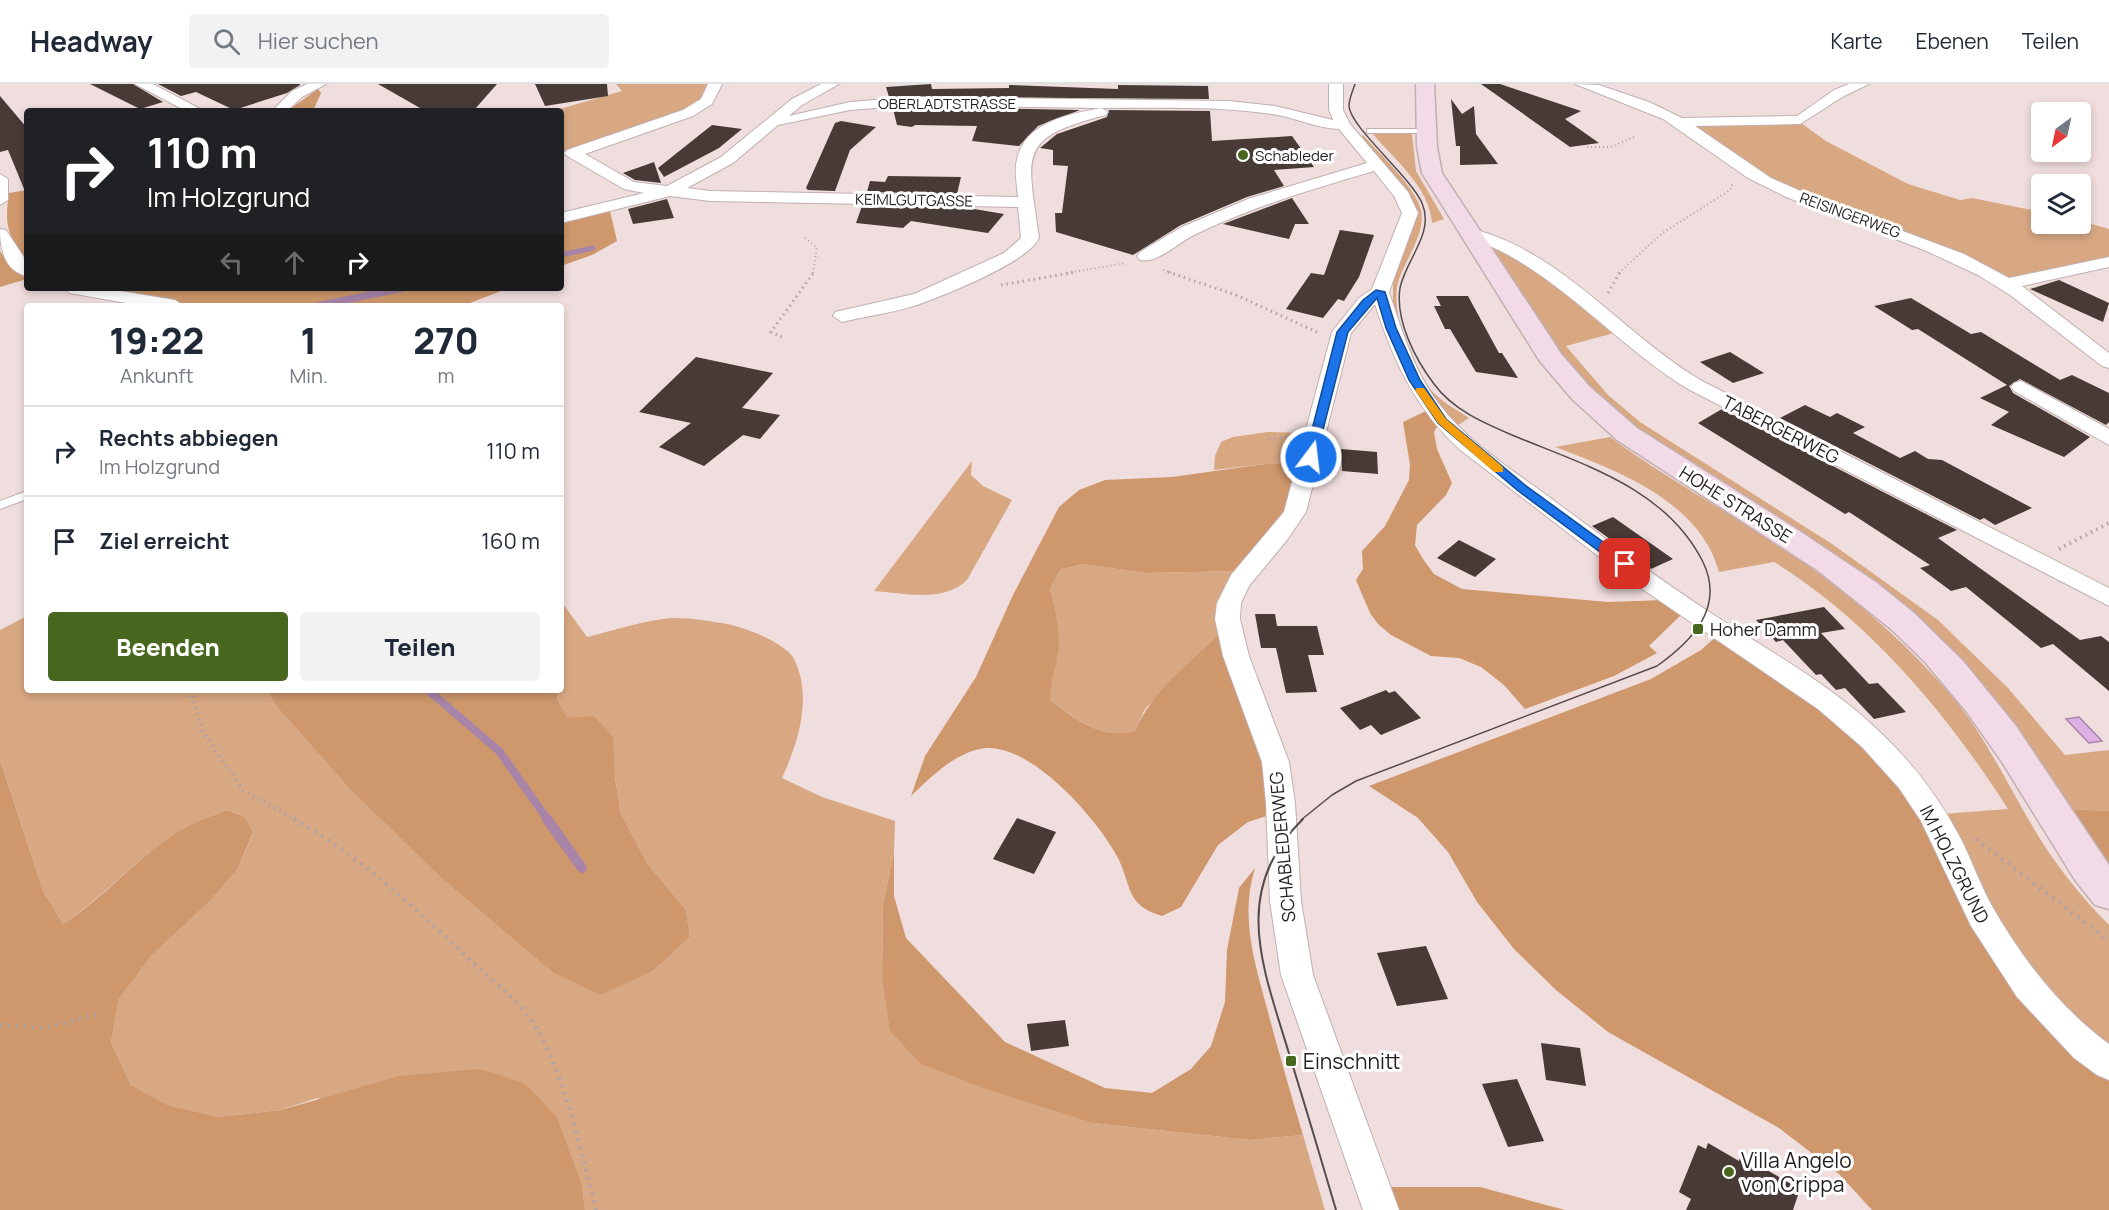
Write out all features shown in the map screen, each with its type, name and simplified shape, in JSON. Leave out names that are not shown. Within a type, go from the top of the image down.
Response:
[{"type":"main road","name":"HOHE STRASSE","points":[[1425,84],[1428,160],[1432,173],[1547,353],[1567,379],[1597,408],[1669,463],[1776,529],[1849,578],[1936,653],[1992,718],[2077,852],[2109,893]]},
{"type":"street","points":[[142,84],[191,108]]},
{"type":"street","points":[[282,108],[297,94],[319,84]]},
{"type":"street","points":[[715,84],[707,101],[688,113],[572,153],[630,186],[670,191],[727,160],[798,102],[832,84]]},
{"type":"street","name":"SCHABLEDERWEG","points":[[1336,84],[1336,110],[1402,195],[1410,213],[1380,292],[1366,302],[1350,320],[1339,343],[1295,512],[1288,527],[1237,585],[1229,601],[1227,619],[1232,644],[1272,748],[1279,777],[1282,860],[1290,940],[1298,977],[1312,1022],[1368,1167],[1381,1210]]},
{"type":"street","name":"REISINGERWEG","points":[[1581,84],[1678,122],[1728,159],[1766,182],[1940,250],[2008,284],[2069,334],[2109,362]]},
{"type":"street","points":[[1678,122],[1800,120],[1839,93],[1862,84]]},
{"type":"street","name":"OBERLADTSTRASSE","points":[[774,121],[786,121],[849,106],[912,101],[1123,104],[1245,107],[1275,111],[1351,130]]},
{"type":"street","name":"OBERLADTSTRASSE","points":[[1026,202],[1025,156],[1036,139],[1070,120],[1117,108],[1123,104]]},
{"type":"street","points":[[1144,262],[1188,231],[1254,202],[1378,165]]},
{"type":"street","points":[[0,179],[0,200]]},
{"type":"street","name":"KEIMLGUTGASSE","points":[[564,217],[670,191],[710,196],[1026,202]]},
{"type":"street","points":[[842,316],[920,297],[1010,257],[1027,244],[1030,238],[1026,202]]},
{"type":"street","points":[[0,234],[15,261],[24,268]]},
{"type":"street","name":"TABERGERWEG","points":[[1472,234],[1497,242],[1566,287],[1647,353],[1695,385],[2109,598]]},
{"type":"street","points":[[2008,284],[2109,262]]},
{"type":"street","points":[[88,291],[158,303]]},
{"type":"street","name":"IM HOLZGRUND","points":[[1380,292],[1391,328],[1414,380],[1448,427],[1521,487],[1660,590],[1821,696],[1892,761],[1935,818],[1992,935],[2018,974],[2064,1027],[2109,1064]]},
{"type":"street","points":[[2021,387],[2090,425],[2109,439]]},
{"type":"lane","points":[[1370,131],[1426,130]]},
{"type":"lane","points":[[0,505],[24,496]]},
{"type":"path","points":[[1587,147],[1611,147],[1634,137]]},
{"type":"path","points":[[1608,320],[1606,298],[1611,286],[1625,266],[1693,213],[1730,190],[1735,178]]},
{"type":"path","points":[[782,337],[771,332],[793,304],[819,259],[817,248],[805,238]]},
{"type":"path","points":[[996,286],[1109,264],[1144,262],[1236,295],[1339,343]]},
{"type":"path","points":[[2038,561],[2109,523]]},
{"type":"path","points":[[191,693],[203,732],[243,790],[317,832],[370,872],[453,944],[527,1014],[549,1053],[586,1167],[596,1210]]},
{"type":"path","points":[[1935,818],[1958,828],[1995,851],[2109,941]]},
{"type":"path","points":[[0,1025],[44,1028],[98,1014]]},
{"type":"shaded area","points":[[616,84],[711,84],[700,105],[564,152],[563,108],[622,91]]},
{"type":"shaded area","points":[[318,89],[321,93],[314,108],[291,108]]},
{"type":"shaded area","points":[[1801,123],[1826,141],[1908,184],[1960,200],[1972,198],[2031,210],[2031,234],[2091,234],[2091,224],[2109,229],[2109,258],[2006,278],[1781,187],[1691,125]]},
{"type":"shaded area","points":[[1372,133],[1412,134],[1416,171],[1444,219],[1432,223],[1430,210],[1418,186]]},
{"type":"shaded area","points":[[1363,135],[1405,182],[1418,201],[1421,210],[1421,228],[1399,279],[1396,292],[1400,323],[1411,356],[1393,318],[1393,282],[1417,215],[1409,196],[1360,137]]},
{"type":"shaded area","points":[[24,190],[24,258],[15,245],[7,223],[9,193]]},
{"type":"shaded area","points":[[610,211],[617,241],[592,255],[564,265],[564,221]]},
{"type":"shaded area","points":[[1489,246],[1498,247],[1585,305],[1618,332],[1566,346],[1608,395],[1640,422],[1832,544],[1938,620],[2008,688],[2065,755],[2109,750],[2109,811],[2069,809],[2010,718],[1978,680],[1611,410],[1564,361]]},
{"type":"shaded area","points":[[0,251],[12,269],[24,277],[24,280],[0,287]]},
{"type":"shaded area","points":[[115,291],[501,291],[470,303],[176,303],[154,296]]},
{"type":"shaded area","points":[[1411,357],[1435,394],[1469,418],[1455,427],[1431,398]]},
{"type":"shaded area","points":[[1426,411],[1438,425],[1434,432],[1437,449],[1452,483],[1446,495],[1417,525],[1415,545],[1434,574],[1462,589],[1608,602],[1665,600],[1683,613],[1649,646],[1657,653],[1614,676],[1525,709],[1504,685],[1481,667],[1459,658],[1431,656],[1391,635],[1378,624],[1370,613],[1356,580],[1363,569],[1362,551],[1385,526],[1409,480],[1410,465],[1403,422]]},
{"type":"shaded area","points":[[1268,432],[1309,433],[1301,464],[1265,464],[1214,470],[1215,456],[1221,442],[1233,437]]},
{"type":"shaded area","points":[[1610,437],[1653,467],[1786,550],[1830,582],[1873,616],[1913,654],[1963,710],[1985,742],[2050,855],[2109,925],[2109,1055],[2024,970],[1941,814],[2008,809],[1960,739],[1933,705],[1874,641],[1843,612],[1774,562],[1719,572],[1709,547],[1694,526],[1675,507],[1653,491],[1629,478],[1555,447]]},
{"type":"shaded area","points":[[972,461],[971,475],[983,486],[1012,500],[967,580],[947,592],[935,594],[874,591]]},
{"type":"shaded area","points":[[1265,464],[1301,464],[1289,508],[1240,571],[1146,573],[1084,564],[1060,570],[1050,589],[1057,621],[1059,646],[1050,700],[1079,721],[1111,733],[1135,731],[1162,690],[1220,633],[1266,767],[1273,814],[1248,822],[1218,845],[1181,907],[1162,916],[1141,906],[1131,893],[1118,858],[1096,824],[1043,771],[1004,750],[986,748],[964,754],[945,766],[911,796],[925,756],[976,677],[1013,595],[1059,507],[1079,490],[1105,480],[1172,477]]},
{"type":"shaded area","points":[[1085,564],[1146,573],[1240,571],[1220,633],[1145,709],[1135,731],[1111,733],[1100,730],[1080,721],[1050,700],[1050,681],[1058,655],[1050,589],[1060,570]]},
{"type":"shaded area","points":[[564,605],[587,637],[654,620],[687,618],[754,632],[783,647],[794,659],[800,674],[803,704],[798,735],[782,778],[822,797],[895,821],[894,852],[883,904],[882,976],[1093,1123],[1250,1140],[1303,1135],[1325,1210],[585,1210],[582,1186],[317,1098],[281,1110],[219,1117],[166,1105],[131,1085],[111,1042],[119,999],[152,955],[209,902],[237,870],[253,834],[245,817],[227,810],[194,823],[153,850],[94,901],[63,924],[43,891],[0,760],[0,630],[24,618],[24,693],[269,693],[277,707],[347,786],[654,970],[690,937],[686,910],[647,863],[621,814],[615,777],[568,718],[557,699],[558,693],[564,693]]},
{"type":"shaded area","points":[[1719,634],[1875,751],[1944,854],[2109,1070],[2109,1210],[1872,1210],[1839,1174],[1779,1128],[1608,1032],[1556,990],[1514,949],[1477,902],[1448,852],[1418,818],[1369,786],[1651,679],[1701,650]]},
{"type":"shaded area","points":[[269,693],[558,693],[557,699],[568,718],[594,716],[613,737],[615,777],[621,814],[647,863],[686,910],[690,937],[654,970],[601,995],[554,973],[444,880],[347,786],[277,707]]},
{"type":"shaded area","points":[[2079,717],[2102,741],[2089,743],[2066,719]]},
{"type":"shaded area","points":[[0,760],[43,891],[63,924],[94,901],[168,838],[194,823],[227,810],[245,817],[253,833],[237,870],[209,902],[152,955],[119,999],[111,1042],[131,1085],[167,1105],[219,1117],[281,1110],[399,1076],[480,1069],[524,1083],[557,1117],[582,1186],[585,1210],[0,1210]]},
{"type":"shaded area","points":[[2069,809],[2109,811],[2109,866]]},
{"type":"shaded area","points":[[894,852],[894,896],[906,938],[1005,1042],[1105,1088],[1152,1093],[1191,1069],[1211,1046],[1225,1002],[1227,950],[1239,888],[1255,868],[1250,887],[1251,943],[1264,998],[1303,1135],[1250,1140],[1093,1123],[986,1089],[921,1064],[890,1031],[882,976],[883,904]]},
{"type":"shaded area","points":[[1388,1187],[1480,1187],[1565,1210],[1395,1210]]},
{"type":"building","points":[[90,84],[133,84],[163,102],[138,108]]},
{"type":"building","points":[[158,84],[300,84],[287,93],[240,108],[230,108],[196,92],[181,96]]},
{"type":"building","points":[[378,84],[497,84],[476,108],[420,108]]},
{"type":"building","points":[[535,84],[607,84],[608,96],[545,106]]},
{"type":"building","points":[[931,84],[932,89],[1009,88],[1009,85],[1118,89],[1118,85],[1208,86],[1209,99],[889,97],[886,87]]},
{"type":"building","points":[[1481,84],[1500,84],[1581,111],[1565,119],[1599,143],[1570,147]]},
{"type":"building","points":[[0,96],[24,124],[24,189],[8,150],[0,152]]},
{"type":"building","points":[[1451,99],[1462,114],[1474,106],[1476,134],[1498,164],[1460,165],[1460,146],[1456,146]]},
{"type":"building","points":[[912,107],[1080,110],[1038,126],[1019,146],[972,141],[977,126],[915,125],[912,127],[897,125],[893,109]]},
{"type":"building","points":[[1109,110],[1210,111],[1212,141],[1292,136],[1314,167],[1274,170],[1284,186],[1247,197],[1181,225],[1133,255],[1056,232],[1055,213],[1062,213],[1068,166],[1053,165],[1053,150],[1040,148],[1057,134],[1107,117]]},
{"type":"building","points":[[841,121],[876,127],[850,150],[835,191],[808,190],[806,188],[835,123]]},
{"type":"building","points":[[712,125],[742,129],[719,148],[664,177],[658,168]]},
{"type":"building","points":[[654,162],[661,183],[635,180],[623,173]]},
{"type":"building","points":[[888,176],[961,177],[957,194],[867,192],[870,181],[885,182]]},
{"type":"building","points":[[1292,198],[1309,224],[1295,224],[1289,239],[1223,224]]},
{"type":"building","points":[[667,199],[674,218],[633,224],[628,209]]},
{"type":"building","points":[[862,206],[968,208],[1004,214],[988,233],[911,221],[903,228],[856,223]]},
{"type":"building","points":[[1340,230],[1374,235],[1359,277],[1344,301],[1338,299],[1323,318],[1286,309],[1311,273],[1324,275]]},
{"type":"building","points":[[2059,280],[2109,303],[2103,322],[2030,289]]},
{"type":"building","points":[[1436,296],[1468,296],[1499,353],[1502,353],[1518,378],[1476,372],[1450,329],[1445,329],[1434,306],[1441,306]]},
{"type":"building","points":[[1911,298],[1971,334],[1981,332],[2060,380],[2072,375],[2109,393],[2109,422],[2106,425],[2020,379],[2009,386],[2013,393],[2090,437],[2064,457],[1991,425],[2009,412],[1980,398],[2007,385],[1918,329],[1912,330],[1874,306]]},
{"type":"building","points":[[1730,352],[1764,373],[1733,383],[1700,362]]},
{"type":"building","points":[[696,357],[773,373],[742,408],[780,415],[760,439],[743,435],[704,466],[659,447],[691,423],[639,412]]},
{"type":"building","points":[[1805,405],[1830,417],[1837,413],[1865,427],[1853,433],[1900,458],[1915,451],[1928,459],[1942,460],[2032,508],[1995,525],[1984,518],[1980,520],[1780,418]]},
{"type":"building","points":[[1722,409],[1957,530],[1938,538],[2080,640],[2101,636],[2109,642],[2109,691],[2053,644],[2041,648],[1966,587],[1951,591],[1920,568],[1930,565],[1849,512],[1845,514],[1698,423]]},
{"type":"building","points":[[1341,449],[1377,452],[1378,474],[1342,471]]},
{"type":"building","points":[[1613,517],[1673,559],[1651,569],[1592,526]]},
{"type":"building","points":[[1459,540],[1496,559],[1475,577],[1437,558]]},
{"type":"building","points":[[1824,607],[1845,629],[1821,633],[1869,684],[1878,683],[1906,712],[1874,719],[1845,688],[1836,690],[1821,674],[1816,675],[1783,640],[1776,642],[1756,620]]},
{"type":"building","points":[[1255,614],[1275,614],[1277,626],[1317,626],[1324,655],[1308,655],[1317,692],[1286,693],[1276,648],[1261,648]]},
{"type":"building","points":[[1386,690],[1389,693],[1395,691],[1421,718],[1381,735],[1371,725],[1360,730],[1340,708]]},
{"type":"building","points":[[1017,818],[1056,832],[1034,874],[993,859]]},
{"type":"building","points":[[1426,946],[1448,999],[1397,1006],[1377,953]]},
{"type":"building","points":[[1065,1020],[1069,1046],[1031,1051],[1027,1024]]},
{"type":"building","points":[[1541,1043],[1580,1048],[1586,1086],[1546,1080]]},
{"type":"building","points":[[1517,1079],[1544,1141],[1508,1147],[1482,1084]]},
{"type":"building","name":"Villa Angelo von Crippa","points":[[1708,1143],[1739,1161],[1741,1155],[1791,1184],[1789,1190],[1798,1195],[1793,1210],[1686,1210],[1691,1199],[1679,1192],[1698,1145],[1706,1149]]},
{"type":"waterway","points":[[564,254],[593,248]]},
{"type":"waterway","points":[[331,303],[389,291]]},
{"type":"waterway","points":[[431,693],[499,751],[548,820]]},
{"type":"waterway","points":[[547,819],[582,868]]},
{"type":"tram line","points":[[1301,820],[1332,795],[1356,781],[1657,666],[1693,634],[1707,609],[1710,594],[1709,579],[1703,562],[1687,537],[1668,515],[1645,497],[1594,469],[1470,415],[1450,401],[1427,374],[1408,339],[1399,300],[1403,277],[1422,235],[1425,214],[1422,203],[1406,179],[1369,139],[1352,115],[1349,103],[1355,84]]},
{"type":"tram line","points":[[1303,819],[1280,847],[1266,875],[1259,904],[1259,934],[1263,964],[1271,994],[1336,1210]]},
{"type":"slow traffic","points":[[1420,390],[1442,421],[1498,469]]},
{"type":"place","name":"Schableder","points":[[1243,155]]},
{"type":"place","name":"Hoher Damm","points":[[1698,629]]},
{"type":"place","name":"Einschnitt","points":[[1291,1061]]},
{"type":"place","name":"Villa Angelo von Crippa","points":[[1729,1172]]},
{"type":"route","points":[[1311,457],[1342,332],[1366,302],[1380,292],[1391,328],[1414,380],[1442,421],[1521,487],[1625,564]]}]
